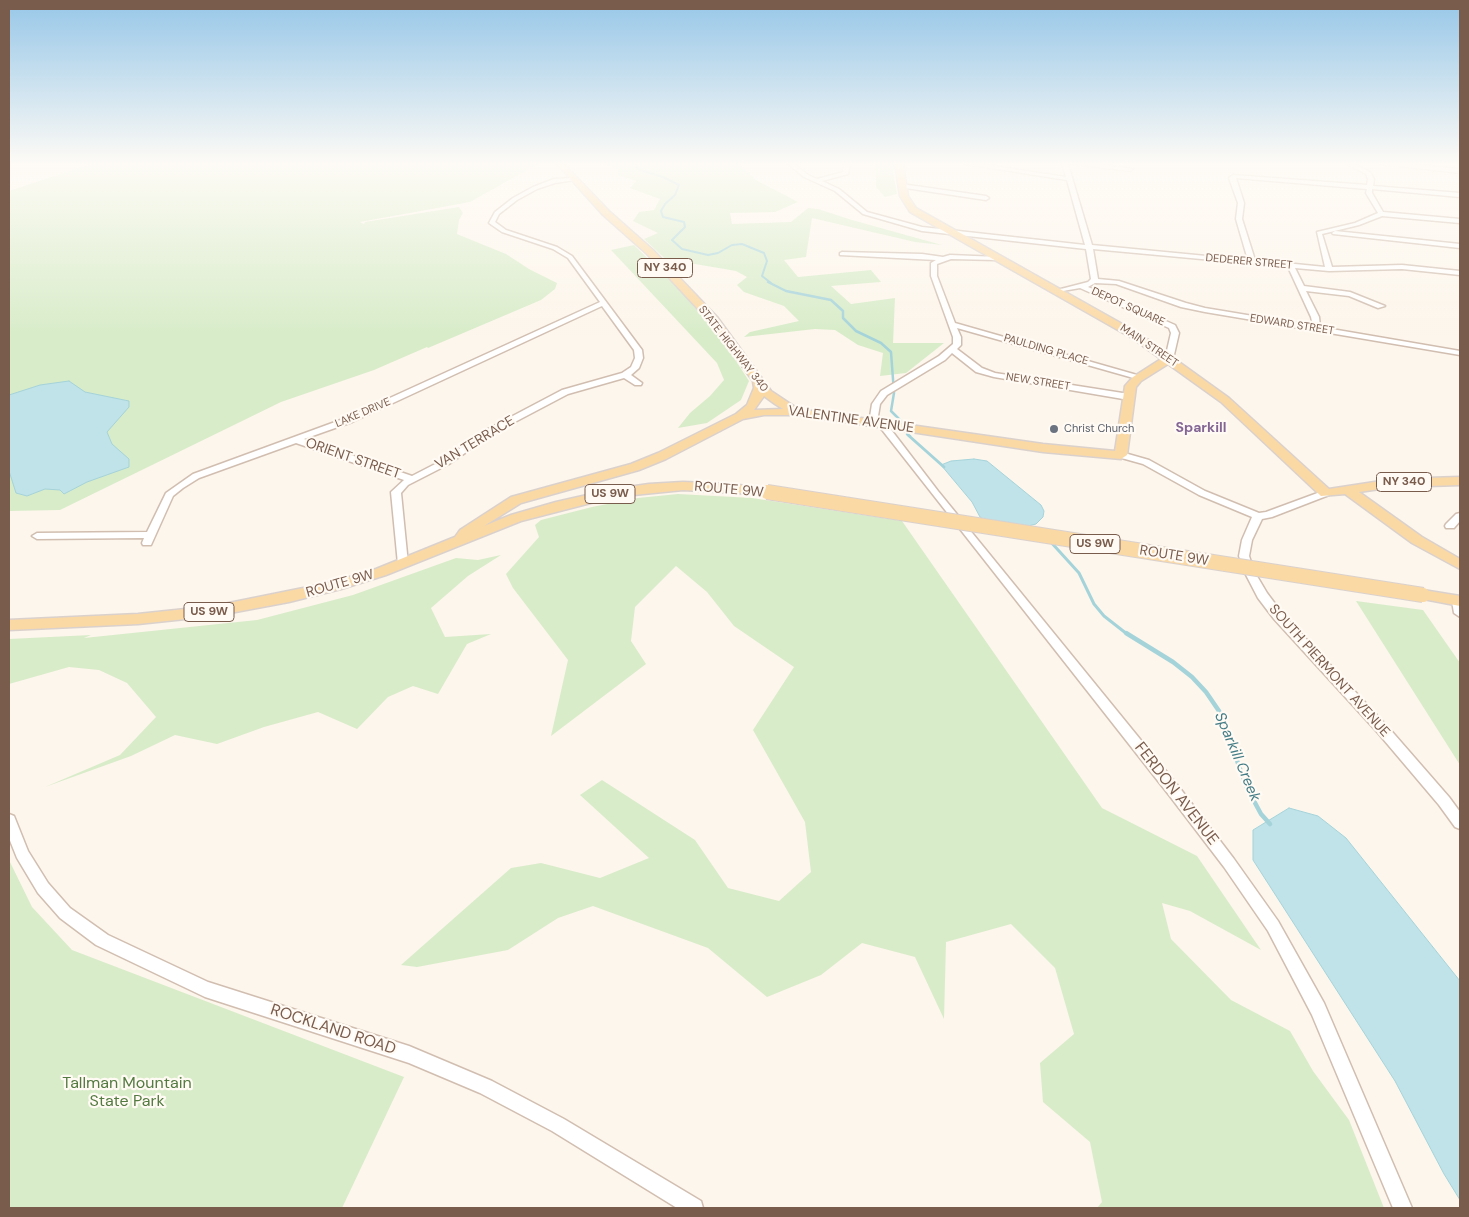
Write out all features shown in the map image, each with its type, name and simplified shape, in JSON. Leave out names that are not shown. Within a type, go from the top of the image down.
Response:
[{"type":"main road","name":"STATE HIGHWAY 340","points":[[615,221],[650,252],[713,319],[768,393],[789,408],[809,413]]},
{"type":"main road","name":"MAIN STREET","points":[[929,221],[1059,291],[1133,334],[1225,400],[1326,494]]},
{"type":"main road","points":[[1121,456],[1131,386],[1140,377],[1169,359]]},
{"type":"main road","points":[[740,416],[751,407],[758,396],[760,388],[758,381]]},
{"type":"main road","name":"VALENTINE AVENUE","points":[[460,541],[465,533],[516,500],[644,463],[740,416],[775,411],[809,413],[1056,450],[1121,456]]},
{"type":"main road","name":"NY 340","points":[[1326,494],[1394,483],[1460,481]]},
{"type":"main road","name":"ROUTE 9W","points":[[9,625],[138,620],[214,611],[312,592],[403,564],[540,511],[594,497],[632,490],[689,486],[766,492],[1423,595],[1459,605]]},
{"type":"main road","points":[[1348,490],[1418,540],[1460,565]]},
{"type":"street","points":[[492,221],[492,223],[504,231],[564,252],[570,258],[638,350],[639,358],[635,368],[625,375],[638,383]]},
{"type":"street","points":[[890,221],[900,224],[920,224],[925,223],[926,221]]},
{"type":"street","points":[[1082,221],[1095,281]]},
{"type":"street","points":[[1240,221],[1252,262]]},
{"type":"street","points":[[1329,269],[1319,233],[1364,221]]},
{"type":"street","name":"DEDERER STREET","points":[[900,224],[949,232],[1291,266],[1329,269],[1402,266],[1460,273]]},
{"type":"street","points":[[1324,232],[1460,246]]},
{"type":"street","points":[[842,254],[997,258]]},
{"type":"street","points":[[880,423],[874,415],[876,404],[882,395],[953,350],[957,341],[933,271],[934,263],[942,258]]},
{"type":"street","points":[[1092,261],[1101,270]]},
{"type":"street","points":[[1291,266],[1315,317],[1317,329]]},
{"type":"street","points":[[1108,274],[1127,285]]},
{"type":"street","points":[[1059,291],[1095,281],[1110,281],[1127,285]]},
{"type":"street","name":"EDWARD STREET","points":[[1127,285],[1184,306],[1460,353]]},
{"type":"street","name":"DEPOT SQUARE","points":[[1081,286],[1166,324],[1175,333],[1169,359]]},
{"type":"street","points":[[1302,288],[1350,294],[1381,306]]},
{"type":"street","name":"LAKE DRIVE","points":[[37,536],[149,539],[165,501],[180,486],[206,471],[349,420],[604,302]]},
{"type":"street","name":"PAULDING PLACE","points":[[952,324],[1140,377]]},
{"type":"street","name":"NEW STREET","points":[[953,350],[978,370],[994,375],[1129,397]]},
{"type":"street","name":"VAN TERRACE","points":[[403,564],[396,492],[412,479],[446,462],[491,431],[565,392],[625,375]]},
{"type":"street","name":"FERDON AVENUE","points":[[880,423],[1174,791],[1240,878],[1273,926],[1318,1009],[1403,1208]]},
{"type":"street","name":"ORIENT STREET","points":[[294,439],[412,479]]},
{"type":"street","name":"VALENTINE AVENUE","points":[[1121,456],[1146,462],[1202,493],[1258,516]]},
{"type":"street","points":[[1258,516],[1268,515],[1326,494]]},
{"type":"street","name":"SOUTH PIERMONT AVENUE","points":[[1258,516],[1246,540],[1244,556],[1251,576],[1269,605],[1383,730],[1438,794],[1460,823]]},
{"type":"street","points":[[1450,526],[1460,516]]},
{"type":"street","name":"ROCKLAND ROAD","points":[[9,820],[22,854],[43,888],[65,913],[102,940],[205,989],[409,1056],[486,1087],[558,1126],[694,1208]]},
{"type":"green space","points":[[9,221],[367,221],[360,222],[364,224],[365,222],[373,221],[459,221],[457,234],[506,254],[529,269],[557,283],[555,289],[541,300],[374,370],[281,402],[60,510],[9,511]]},
{"type":"green space","points":[[633,221],[731,221],[732,224],[812,221],[806,257],[784,260],[798,277],[871,270],[881,282],[831,286],[851,304],[895,298],[893,343],[944,343],[906,373],[880,376],[883,353],[858,345],[835,330],[815,329],[744,337],[750,332],[799,321],[784,306],[744,292],[737,285],[747,277],[736,271],[689,263],[676,269],[644,239],[658,233]]},
{"type":"green space","points":[[824,221],[855,221],[942,245],[915,242]]},
{"type":"green space","points":[[634,245],[682,292],[725,344],[749,381],[741,400],[707,423],[678,428],[690,413],[710,396],[724,380],[717,363],[611,250]]},
{"type":"green space","points":[[678,494],[752,498],[902,521],[1102,808],[1197,856],[1261,950],[1190,911],[1162,903],[1171,939],[1231,1000],[1290,1031],[1313,1071],[1349,1120],[1384,1208],[1097,1208],[1102,1202],[1090,1142],[1043,1102],[1040,1063],[1074,1034],[1055,968],[1011,924],[946,942],[944,1019],[915,957],[862,943],[821,975],[767,997],[708,948],[593,906],[558,918],[508,950],[417,967],[401,965],[511,868],[541,863],[600,878],[649,858],[580,795],[602,780],[695,840],[728,888],[779,901],[811,872],[805,822],[753,730],[794,667],[734,626],[707,592],[676,566],[635,607],[631,641],[646,664],[551,736],[568,660],[513,588],[506,574],[539,537],[535,525],[541,520],[638,498]]},
{"type":"green space","points":[[501,555],[468,576],[431,608],[445,637],[491,634],[467,644],[438,694],[413,686],[388,697],[357,729],[318,712],[264,727],[217,744],[175,735],[131,756],[45,787],[120,755],[156,717],[127,683],[99,670],[69,667],[9,684],[9,639],[91,635],[84,638],[257,620],[353,595],[456,558],[478,560]]},
{"type":"green space","points":[[1356,601],[1423,610],[1460,663],[1460,765]]},
{"type":"green space","name":"Tallman Mountain State Park","points":[[9,860],[32,907],[72,950],[404,1077],[342,1208],[9,1208]]},
{"type":"water","points":[[69,381],[85,392],[129,401],[129,407],[107,432],[112,444],[129,459],[129,467],[87,482],[64,494],[60,490],[45,489],[27,496],[16,493],[9,471],[9,395],[40,385]]},
{"type":"water","points":[[974,459],[987,461],[1041,505],[1044,511],[1043,517],[1036,524],[1024,527],[991,524],[980,517],[972,502],[941,465],[951,461]]},
{"type":"water","points":[[1289,808],[1318,816],[1346,838],[1460,981],[1460,1200],[1444,1174],[1395,1081],[1253,860],[1253,830]]},
{"type":"waterway","name":"Sparkill Creek","points":[[679,221],[684,222],[685,227],[672,240],[682,249],[708,255],[718,253],[732,245],[742,244],[764,253],[767,261],[762,276],[771,283]]},
{"type":"waterway","name":"Sparkill Creek","points":[[768,282],[786,291],[831,300],[843,311],[843,318],[856,331],[881,343],[891,352],[894,393],[891,411],[901,421]]},
{"type":"waterway","name":"Sparkill Creek","points":[[908,435],[944,467]]},
{"type":"waterway","name":"Sparkill Creek","points":[[1049,540],[1079,573],[1094,604],[1104,616],[1127,634]]},
{"type":"waterway","name":"Sparkill Creek","points":[[1126,633],[1173,662],[1192,677],[1206,692],[1219,711],[1247,788],[1261,814],[1270,824]]},
{"type":"place","name":"Christ Church","points":[[1054,429]]},
{"type":"district","name":"Sparkill","points":[[1201,428]]}]
